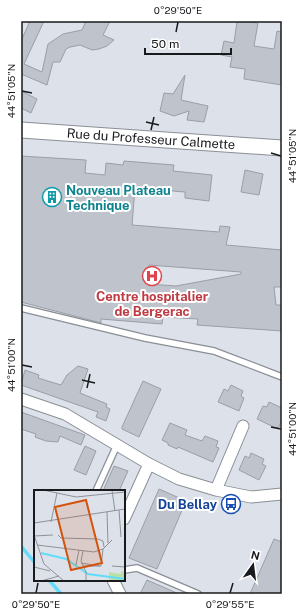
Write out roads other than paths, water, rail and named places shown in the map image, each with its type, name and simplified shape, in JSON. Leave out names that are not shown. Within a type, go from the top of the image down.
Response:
[{"type":"main road","name":"Rue du Professeur Calmette","points":[[21,130],[282,148]]},
{"type":"street","points":[[21,399],[65,414],[149,464],[179,479],[216,490],[251,497],[282,494]]},
{"type":"street","points":[[216,490],[243,426]]},
{"type":"street","points":[[125,517],[149,464]]},
{"type":"street","points":[[114,581],[120,594]]},
{"type":"lane","points":[[21,308],[145,338],[214,351],[282,377]]},
{"type":"lane","points":[[96,490],[117,445]]},
{"type":"lane","points":[[125,570],[137,568],[198,594]]},
{"type":"waterway","points":[[21,546],[34,562]]},
{"type":"waterway","points":[[50,581],[61,594]]},
{"type":"place","name":"Nouveau Plateau Technique","points":[[52,197]]},
{"type":"place","name":"Centre hospitalier de Bergerac","points":[[152,276]]},
{"type":"place","name":"Du Bellay","points":[[231,504]]}]
